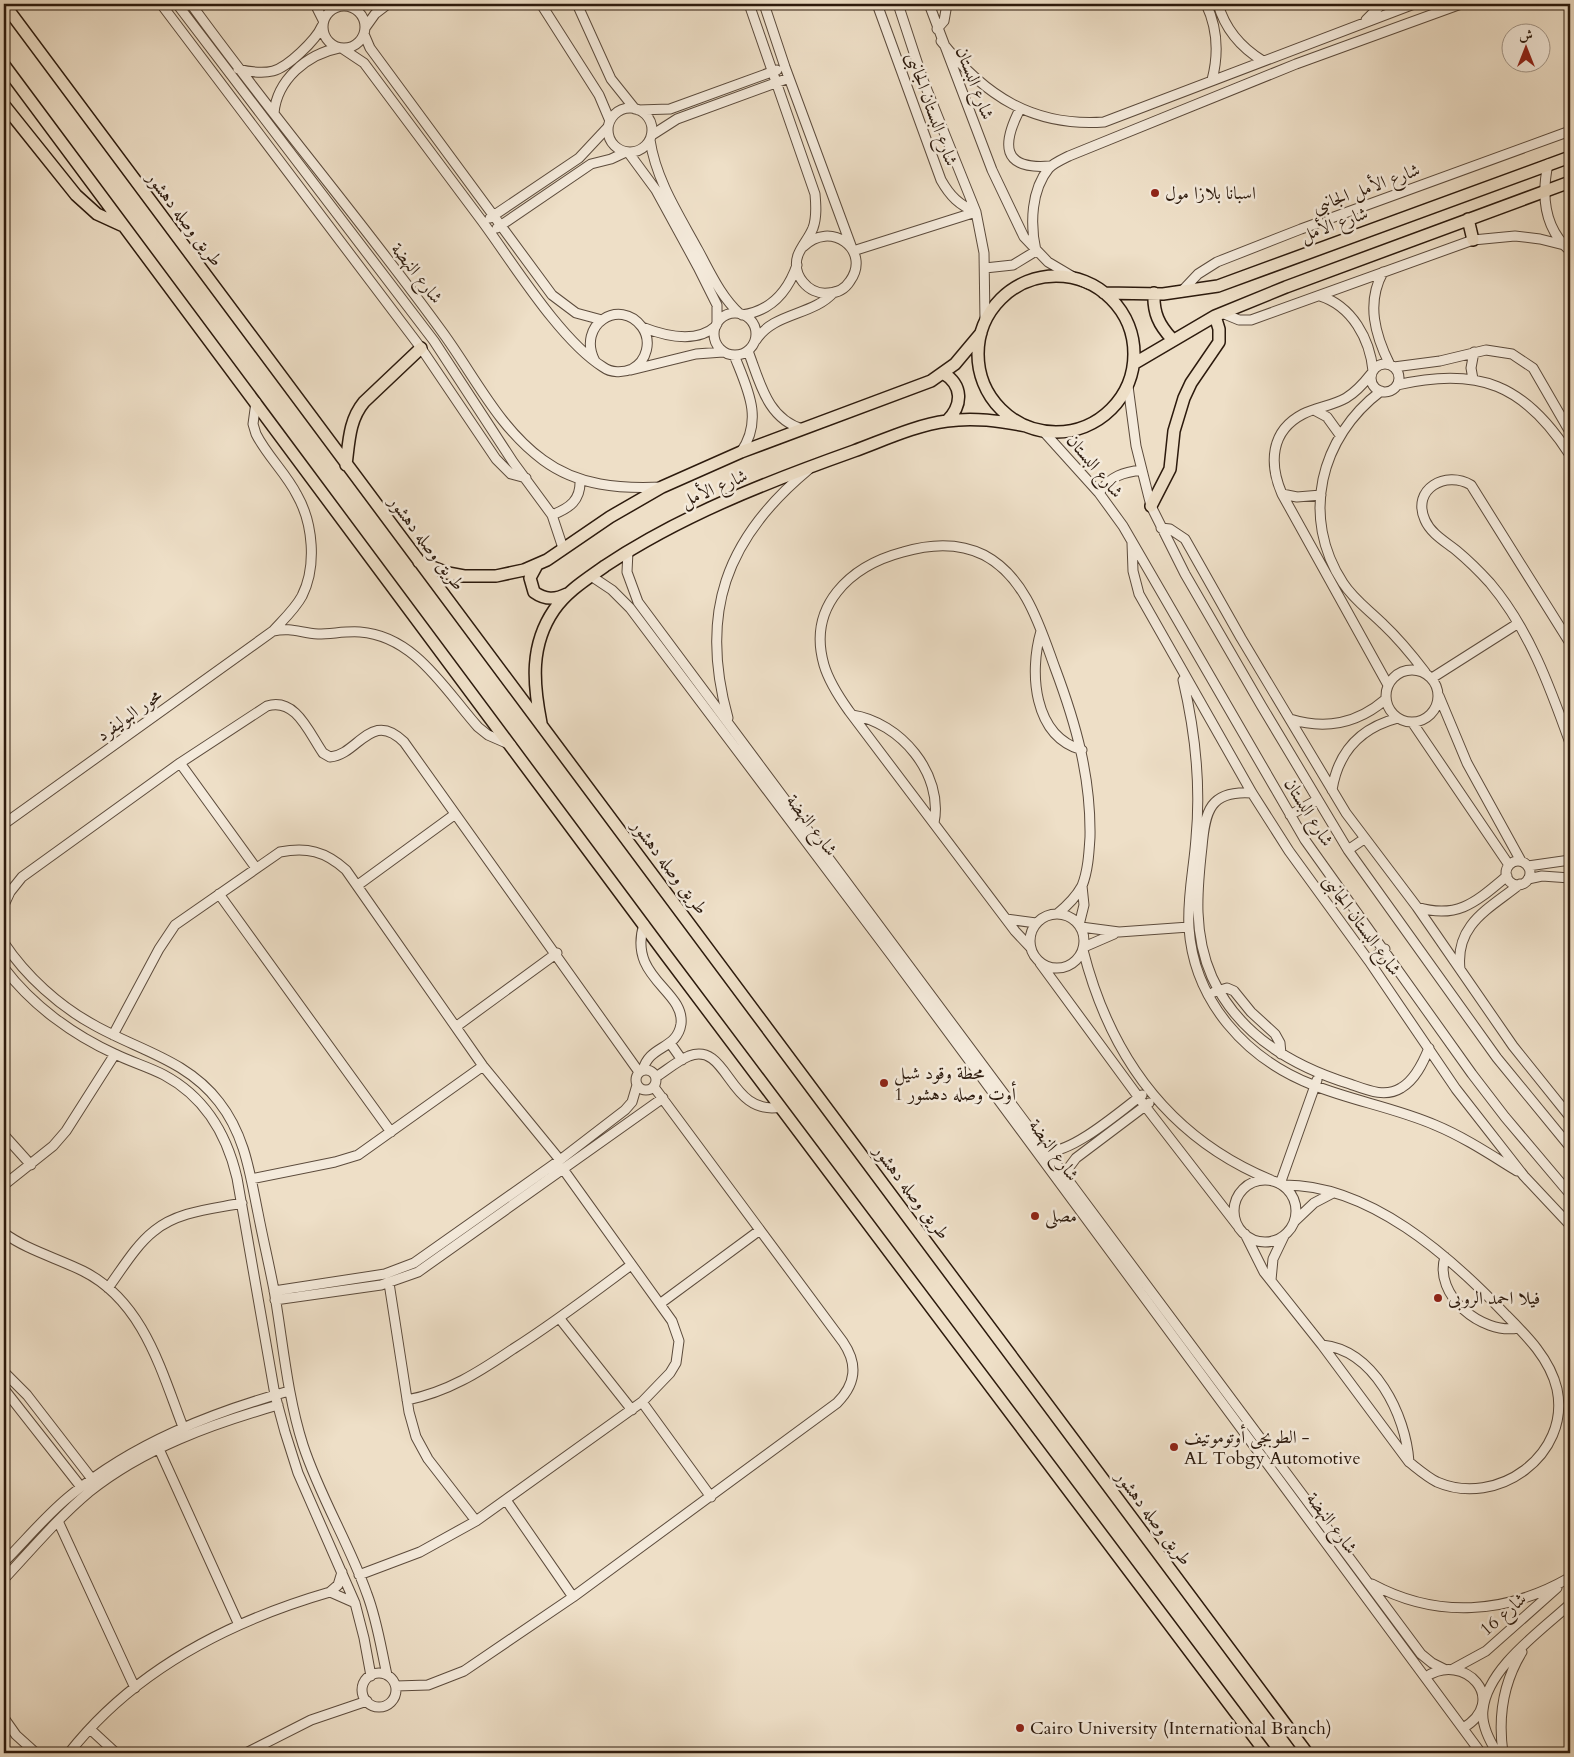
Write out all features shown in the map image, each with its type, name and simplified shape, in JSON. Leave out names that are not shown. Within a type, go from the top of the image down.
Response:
[{"type":"main road","name":"طريق وصله دهشور","points":[[4,4],[1307,1753]]},
{"type":"main road","points":[[4,65],[644,924],[1266,1753]]},
{"type":"main road","points":[[4,105],[87,206],[124,227]]},
{"type":"main road","name":"شارع الأمل","points":[[1104,293],[1181,292],[1218,286],[1570,156]]},
{"type":"main road","points":[[1135,363],[1218,315],[1570,182]]},
{"type":"main road","points":[[1468,219],[1473,240]]},
{"type":"main road","points":[[1059,276],[1088,284],[1104,293],[1118,306],[1128,322],[1133,340],[1135,363],[1128,386],[1114,407],[1094,423],[1070,432],[1044,432],[1026,426],[1002,411],[985,388],[979,370],[977,352],[985,321],[1003,296],[1029,281],[1059,276]]},
{"type":"main road","points":[[1154,293],[1155,316],[1160,326],[1172,340]]},
{"type":"main road","points":[[1152,506],[1170,470],[1174,431],[1184,398],[1191,383],[1219,342],[1218,315]]},
{"type":"main road","name":"شارع الأمل","points":[[418,562],[448,573],[480,577],[510,573],[536,565],[662,487],[741,452],[930,381],[943,373],[965,353],[981,333]]},
{"type":"main road","points":[[346,464],[352,424],[357,412],[421,348]]},
{"type":"main road","points":[[943,373],[955,384],[959,399],[954,414],[947,421]]},
{"type":"main road","name":"شارع الأمل","points":[[542,727],[534,688],[534,667],[538,648],[551,616],[567,594],[628,551],[695,513],[815,464],[927,425],[947,421],[986,419],[1026,426]]},
{"type":"main road","points":[[536,565],[530,578],[534,592],[553,599],[567,594]]},
{"type":"street","points":[[161,4],[421,348],[496,459],[511,474],[526,478]]},
{"type":"street","name":"شارع النهضة","points":[[177,4],[434,341],[552,515],[563,548]]},
{"type":"street","name":"شارع النهضة","points":[[190,4],[238,69],[444,334],[514,434],[544,461],[580,480],[621,487],[662,487]]},
{"type":"street","points":[[315,4],[323,23],[328,43],[341,48],[364,63],[556,320],[595,361],[610,371],[628,370],[696,354],[723,352],[734,356],[748,351],[769,325],[821,304],[834,292],[849,283],[854,276],[856,268],[853,251],[785,67],[764,4]]},
{"type":"street","points":[[274,113],[280,88],[292,74],[316,55],[354,46],[375,14],[388,4]]},
{"type":"street","points":[[541,4],[599,95],[609,124],[612,143],[627,152],[656,190],[702,275],[717,305],[715,340],[723,352]]},
{"type":"street","points":[[576,4],[611,79],[637,109],[644,113],[651,123],[653,158],[664,186],[723,294],[741,314],[748,318],[755,328],[756,340]]},
{"type":"street","points":[[642,327],[664,335],[685,336],[706,333],[727,315],[758,311],[773,302],[792,279],[803,247],[813,227],[816,205],[815,194],[749,4]]},
{"type":"street","name":"شارع البستان الجانبى","points":[[877,4],[941,180],[962,206],[976,212]]},
{"type":"street","points":[[898,4],[924,80],[976,212],[985,268],[985,321]]},
{"type":"street","name":"شارع البستان","points":[[929,4],[941,41],[992,170],[1024,237],[1036,251],[1061,271],[1088,284]]},
{"type":"street","name":"شارع البستان الجانبى","points":[[937,29],[944,21],[947,4]]},
{"type":"street","points":[[1089,4],[1096,4]]},
{"type":"street","points":[[1206,4],[1217,38],[1216,66],[1212,80]]},
{"type":"street","points":[[1218,4],[1222,17],[1234,38],[1252,54],[1263,60]]},
{"type":"street","points":[[1363,22],[1382,4]]},
{"type":"street","points":[[941,41],[987,89],[1020,109],[1061,121],[1104,122],[1414,4]]},
{"type":"street","points":[[1020,109],[1009,131],[1008,146],[1010,153],[1014,158],[1028,166],[1050,166],[1088,146],[1296,64],[1461,4]]},
{"type":"street","points":[[238,69],[258,73],[277,70],[313,41],[323,23],[335,8],[347,5],[361,14],[370,48],[552,295],[576,313],[602,320]]},
{"type":"street","points":[[483,222],[579,158],[623,109],[654,111],[670,109],[785,67]]},
{"type":"street","points":[[490,233],[591,164],[627,152],[641,150],[651,138],[677,119],[789,78]]},
{"type":"street","name":"شارع الأمل الجانبي","points":[[1181,292],[1198,274],[1217,262],[1300,229],[1570,131]]},
{"type":"street","points":[[1548,164],[1544,206],[1549,223],[1567,248]]},
{"type":"street","points":[[985,268],[1013,265],[1036,251],[1033,232],[1033,212],[1037,192],[1050,166]]},
{"type":"street","points":[[316,186],[325,180]]},
{"type":"street","points":[[853,251],[976,212]]},
{"type":"street","points":[[803,247],[816,237],[833,235],[848,244],[853,251]]},
{"type":"street","points":[[1218,315],[1239,320],[1251,320],[1473,240],[1515,236],[1540,239],[1567,248]]},
{"type":"street","points":[[797,264],[798,273],[808,288],[825,294],[834,292]]},
{"type":"street","points":[[1383,272],[1375,290],[1372,309],[1377,332],[1392,366],[1398,373],[1397,385]]},
{"type":"street","points":[[399,295],[408,288]]},
{"type":"street","points":[[1320,296],[1336,303],[1355,320],[1370,355],[1374,386],[1381,392]]},
{"type":"street","points":[[595,361],[590,343],[591,334],[602,320],[619,314],[636,320],[646,335],[646,352],[636,366],[628,370]]},
{"type":"street","points":[[1388,685],[1282,494],[1274,472],[1273,461],[1279,438],[1293,420],[1346,398],[1380,364],[1392,366],[1440,361],[1474,352],[1499,350],[1523,360],[1533,368],[1570,432]]},
{"type":"street","points":[[748,351],[770,406],[784,421],[803,429]]},
{"type":"street","points":[[1472,379],[1471,368],[1474,352]]},
{"type":"street","points":[[734,356],[751,399],[753,412],[750,433],[741,452]]},
{"type":"street","points":[[1460,969],[1460,946],[1470,925],[1524,882],[1530,875],[1466,763],[1439,696],[1436,683],[1395,636],[1351,594],[1337,572],[1323,534],[1321,495],[1328,460],[1340,435],[1358,411],[1381,392],[1392,390],[1397,385],[1440,378],[1472,379],[1506,390],[1541,415],[1554,429],[1570,455]]},
{"type":"street","name":"شارع البستان","points":[[1128,386],[1133,425],[1142,470],[1152,506],[1161,528],[1190,582],[1348,850],[1497,1058],[1570,1147]]},
{"type":"street","name":"محور البوليفرد","points":[[4,824],[272,631],[292,610],[308,582],[310,537],[304,507],[297,493],[256,434],[253,418],[256,402]]},
{"type":"street","points":[[1541,415],[1553,403]]},
{"type":"street","points":[[1314,410],[1327,417],[1340,435]]},
{"type":"street","name":"شارع البستان","points":[[1044,432],[1099,493],[1132,540],[1290,815],[1324,867],[1385,949],[1478,1082],[1570,1194]]},
{"type":"street","points":[[730,723],[720,686],[716,647],[718,613],[726,579],[740,548],[761,518],[786,490],[815,464]]},
{"type":"street","points":[[1099,493],[1114,477],[1129,471],[1142,470]]},
{"type":"street","points":[[1570,643],[1477,491],[1471,485],[1456,478],[1438,482],[1425,496],[1422,503],[1424,520],[1435,535],[1464,558],[1490,584],[1517,624],[1547,681],[1570,743]]},
{"type":"street","points":[[552,515],[572,505],[578,498],[580,480]]},
{"type":"street","points":[[1282,494],[1297,497],[1321,495]]},
{"type":"street","points":[[1161,528],[1170,529],[1185,539],[1332,790],[1364,839],[1417,907],[1513,1046],[1570,1117]]},
{"type":"street","name":"شارع البستان الجانبى","points":[[1132,540],[1132,571],[1138,594],[1252,793],[1288,851],[1368,961],[1456,1089],[1524,1176],[1570,1225]]},
{"type":"street","points":[[1286,1233],[1277,1239],[1266,1241],[1254,1240],[1237,1225],[1145,1106],[1030,947],[1006,919],[852,715],[833,686],[824,666],[821,632],[827,610],[838,590],[854,574],[875,562],[908,550],[932,546],[954,546],[976,552],[995,563],[1016,584],[1027,599],[1064,693],[1082,750],[1087,777],[1090,821],[1087,864],[1082,886],[1084,906],[1080,926],[1084,937],[1084,948],[1095,993],[1106,1020],[1124,1053],[1155,1098],[1183,1126],[1214,1151],[1242,1167],[1278,1183],[1294,1202],[1294,1222]]},
{"type":"street","name":"شارع النهضة","points":[[628,551],[629,582],[638,602],[730,723],[762,778],[898,964],[1060,1178],[1178,1328],[1422,1654],[1432,1663],[1467,1675],[1478,1685],[1483,1700],[1483,1710]]},
{"type":"street","name":"شارع النهضة","points":[[591,576],[612,590],[630,608],[905,958],[1047,1152],[1060,1178],[1170,1334],[1481,1753]]},
{"type":"street","points":[[1428,675],[1517,624]]},
{"type":"street","points":[[272,631],[288,628],[318,634],[361,632],[392,641],[410,652],[426,666],[478,727],[494,738],[512,745]]},
{"type":"street","points":[[1041,631],[1036,654],[1035,672],[1036,689],[1042,710],[1058,737],[1073,748],[1082,750]]},
{"type":"street","points":[[1428,675],[1415,669],[1404,671],[1395,676],[1388,685],[1386,699],[1390,710],[1398,718],[1412,722],[1429,716],[1436,707],[1439,696]]},
{"type":"street","points":[[1181,670],[1192,728],[1197,799],[1196,837],[1189,894],[1188,927],[1194,960],[1207,995],[1223,1019],[1256,1052],[1284,1071],[1315,1086],[1436,1125],[1524,1176]]},
{"type":"street","points":[[1290,719],[1319,726],[1341,723],[1362,716],[1386,699]]},
{"type":"street","points":[[4,905],[10,892],[22,877],[180,763],[267,706],[279,704],[295,711],[322,753],[330,757],[339,755],[373,732],[390,732],[398,736],[641,1071]]},
{"type":"street","points":[[852,715],[884,725],[901,738],[911,749],[927,774],[936,794],[934,824]]},
{"type":"street","points":[[1332,790],[1338,765],[1352,743],[1373,726],[1398,718]]},
{"type":"street","points":[[1412,722],[1509,865],[1507,876],[1467,906],[1442,912],[1417,907]]},
{"type":"street","points":[[180,763],[256,868]]},
{"type":"street","points":[[1252,793],[1242,793],[1223,798],[1210,808],[1205,820],[1197,892],[1198,919],[1203,952],[1218,990],[1246,1026],[1281,1054],[1319,1074],[1372,1091],[1392,1092],[1410,1082],[1421,1066],[1429,1048]]},
{"type":"street","points":[[1290,815],[1317,800]]},
{"type":"street","points":[[358,885],[454,815]]},
{"type":"street","points":[[1348,850],[1364,839]]},
{"type":"street","points":[[113,1034],[166,936],[186,916],[280,852],[298,849],[316,850],[332,858],[358,885],[483,1066],[562,1165],[630,1265],[661,1303],[676,1331],[678,1352],[670,1373],[632,1410],[476,1521],[420,1552],[360,1575]]},
{"type":"street","points":[[1509,865],[1515,861],[1525,864],[1570,860]]},
{"type":"street","points":[[1507,876],[1512,883],[1524,882],[1542,876],[1570,878]]},
{"type":"street","points":[[1057,914],[1069,904],[1082,886]]},
{"type":"street","points":[[219,894],[391,1132]]},
{"type":"street","points":[[1030,947],[1030,935],[1036,923],[1046,916],[1057,914],[1069,917],[1080,926],[1119,932],[1188,927]]},
{"type":"street","points":[[1006,919],[1036,923]]},
{"type":"street","points":[[275,1300],[389,1283],[404,1278],[431,1263],[562,1165],[625,1110],[632,1102],[637,1085],[636,1078],[647,1058],[670,1043],[678,1032],[680,1015],[642,958],[640,940],[644,924]]},
{"type":"street","points":[[1040,963],[1054,969],[1069,966],[1080,957],[1084,948],[1119,932]]},
{"type":"street","points":[[4,943],[22,968],[56,998],[93,1025],[172,1062],[193,1076],[212,1093],[227,1113],[239,1135],[247,1159],[274,1291],[289,1391],[297,1427],[310,1466],[360,1575],[373,1613],[387,1675],[396,1686],[395,1696],[385,1706],[375,1706],[367,1701],[363,1688],[371,1676],[379,1673],[387,1675]]},
{"type":"street","points":[[1368,961],[1385,949]]},
{"type":"street","points":[[457,1026],[557,953]]},
{"type":"street","points":[[4,968],[24,990],[54,1016],[86,1039],[166,1076],[185,1089],[205,1109],[221,1132],[231,1153],[242,1203],[278,1405],[298,1473],[355,1603],[371,1676]]},
{"type":"street","points":[[1207,995],[1227,988],[1234,992],[1251,1012],[1275,1034],[1280,1043],[1281,1054]]},
{"type":"street","points":[[670,1043],[682,1060]]},
{"type":"street","points":[[4,1185],[31,1165],[66,1132],[115,1054]]},
{"type":"street","points":[[654,1087],[656,1077],[682,1060],[698,1055],[712,1059],[748,1102],[764,1108],[781,1107]]},
{"type":"street","points":[[251,1179],[343,1161],[364,1151],[483,1066]]},
{"type":"street","points":[[641,1071],[651,1071],[656,1077]]},
{"type":"street","points":[[1278,1183],[1319,1074]]},
{"type":"street","points":[[637,1085],[645,1090],[654,1087]]},
{"type":"street","points":[[396,1686],[428,1685],[456,1676],[573,1597],[711,1497],[837,1403],[847,1393],[852,1381],[854,1367],[850,1354],[654,1087]]},
{"type":"street","points":[[1047,1152],[1058,1151],[1073,1144],[1148,1090]]},
{"type":"street","points":[[274,1291],[385,1274],[414,1263],[663,1098]]},
{"type":"street","points":[[1060,1178],[1076,1158],[1155,1098]]},
{"type":"street","points":[[4,1135],[31,1165]]},
{"type":"street","points":[[1237,1225],[1234,1208],[1240,1192],[1254,1182],[1308,1187],[1333,1193],[1389,1218],[1445,1257],[1478,1286],[1518,1328],[1546,1362],[1557,1390],[1557,1420],[1551,1439],[1540,1456],[1526,1470],[1505,1482],[1470,1488],[1436,1481],[1409,1462],[1258,1263],[1245,1234]]},
{"type":"street","points":[[1271,1280],[1273,1259],[1286,1233],[1294,1222],[1314,1203],[1333,1193]]},
{"type":"street","points":[[108,1288],[146,1238],[162,1225],[186,1214],[242,1203]]},
{"type":"street","points":[[661,1303],[760,1230]]},
{"type":"street","points":[[4,1233],[21,1244],[84,1271],[108,1288],[129,1309],[145,1332],[183,1427]]},
{"type":"street","points":[[1445,1257],[1444,1281],[1449,1292],[1460,1304],[1490,1326],[1504,1329],[1518,1328]]},
{"type":"street","points":[[407,1400],[434,1394],[459,1384],[560,1319],[630,1265]]},
{"type":"street","points":[[389,1283],[412,1424],[421,1448],[476,1521]]},
{"type":"street","points":[[560,1319],[632,1410]]},
{"type":"street","points":[[1170,1334],[1178,1328]]},
{"type":"street","points":[[1322,1345],[1349,1352],[1374,1376],[1399,1417],[1406,1438],[1409,1462]]},
{"type":"street","points":[[4,1372],[26,1395],[92,1479]]},
{"type":"street","points":[[4,1389],[81,1487]]},
{"type":"street","points":[[4,1562],[53,1511],[81,1487],[142,1447],[183,1427],[289,1391]]},
{"type":"street","points":[[642,1402],[711,1497]]},
{"type":"street","points":[[4,1579],[58,1521],[99,1485],[159,1449],[212,1425],[278,1405]]},
{"type":"street","points":[[159,1449],[238,1625]]},
{"type":"street","points":[[506,1500],[573,1597]]},
{"type":"street","points":[[58,1521],[136,1688]]},
{"type":"street","points":[[69,1753],[90,1728],[136,1688],[186,1652],[238,1625],[287,1605],[330,1592],[338,1585],[342,1572]]},
{"type":"street","points":[[1360,1589],[1369,1583],[1407,1600],[1441,1607],[1470,1609],[1490,1607],[1525,1599],[1570,1577]]},
{"type":"street","name":"شارع 16","points":[[1426,1677],[1449,1669],[1486,1650],[1570,1577]]},
{"type":"street","points":[[330,1592],[355,1603]]},
{"type":"street","points":[[1497,1753],[1484,1727],[1483,1710],[1486,1698],[1499,1673],[1570,1604]]},
{"type":"street","points":[[1503,1753],[1501,1727],[1504,1696],[1514,1667],[1527,1645]]},
{"type":"street","points":[[246,1753],[311,1720],[367,1701]]},
{"type":"street","points":[[1463,1728],[1483,1710]]},
{"type":"street","points":[[4,1718],[16,1735],[36,1753]]},
{"type":"street","points":[[90,1728],[116,1753]]},
{"type":"place","name":"اسبانا بلازا مول","points":[[1155,193]]},
{"type":"place","name":"محطة وقود شيل أوت وصله دهشور 1","points":[[884,1083]]},
{"type":"place","name":"مصلى","points":[[1035,1216]]},
{"type":"place","name":"فيلا احمد الروبى","points":[[1438,1298]]},
{"type":"place","name":"الطوبجى أوتوموتيف - AL Tobgy Automotive","points":[[1174,1447]]},
{"type":"place","name":"Cairo University (International Branch)","points":[[1020,1728]]}]
